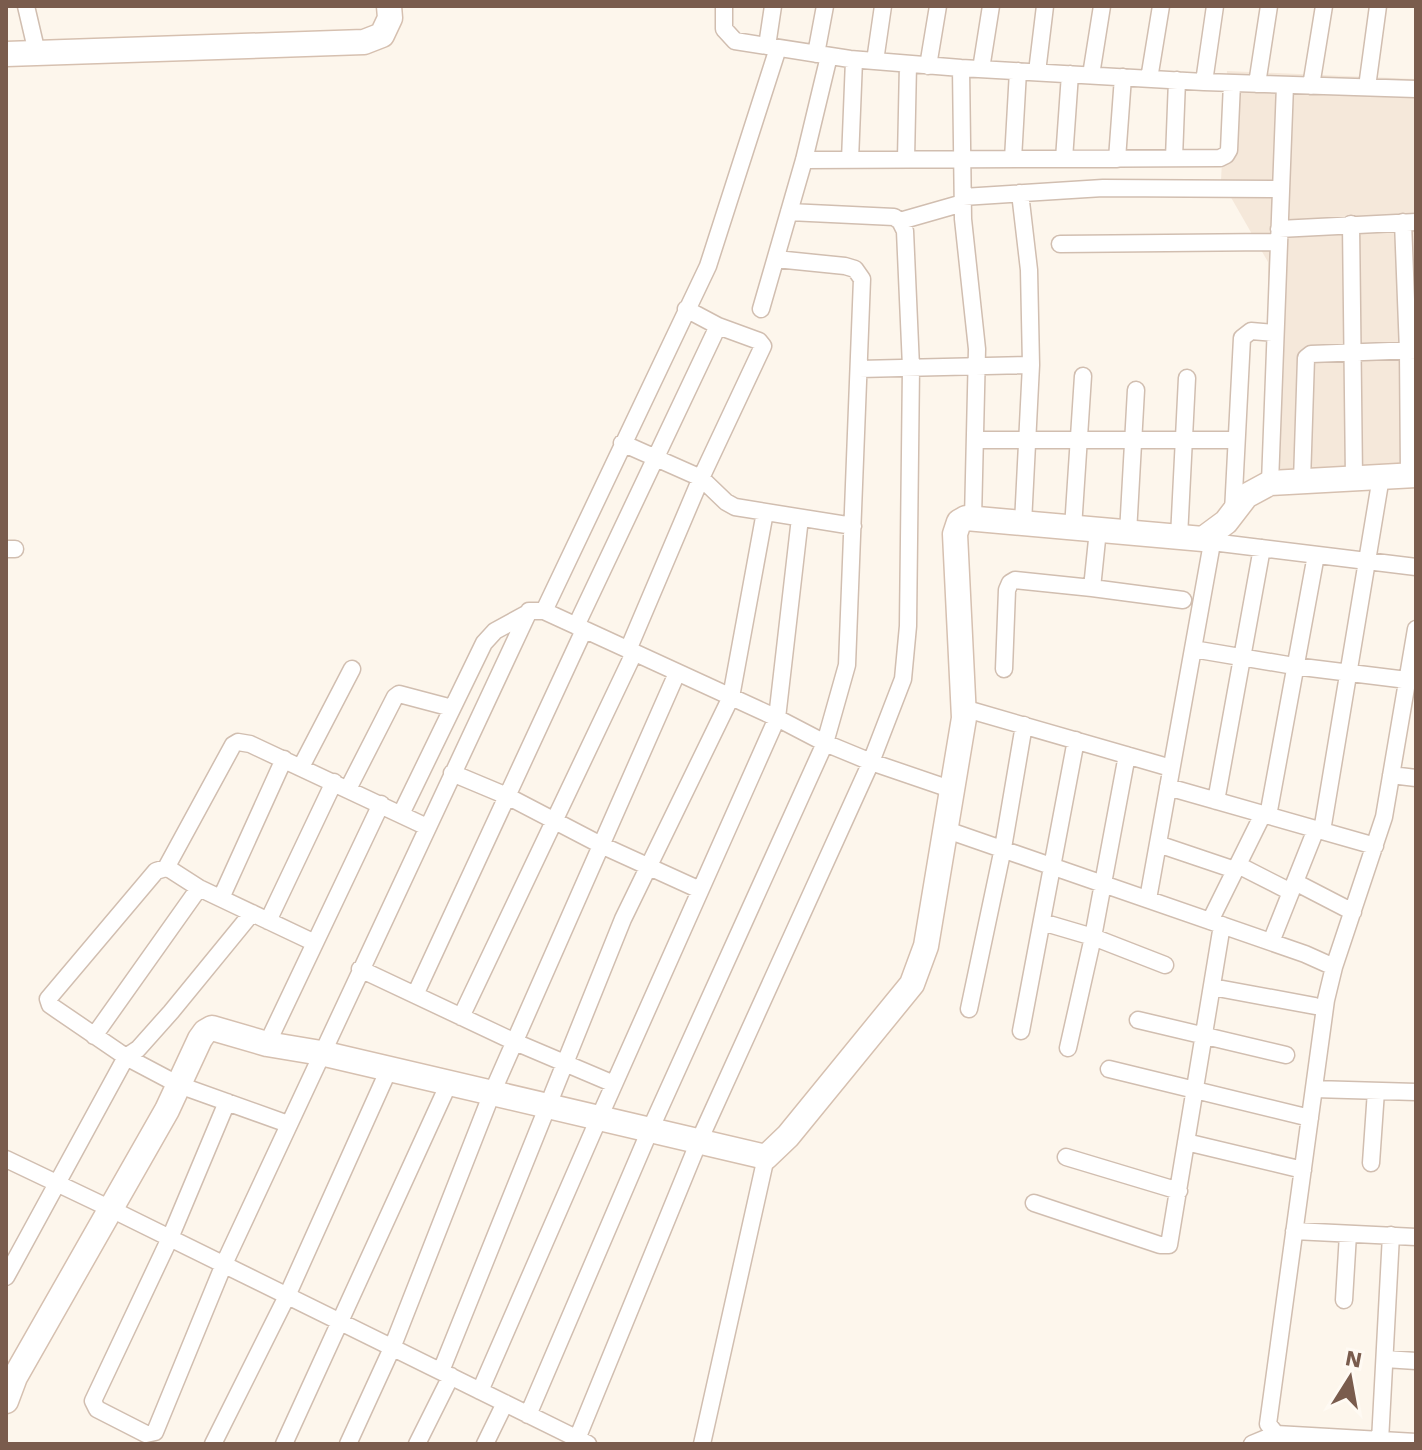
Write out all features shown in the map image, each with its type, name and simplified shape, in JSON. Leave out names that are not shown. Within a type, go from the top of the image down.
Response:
[{"type":"street","points":[[26,6],[37,53]]},
{"type":"street","points":[[6,54],[364,42],[382,35],[390,18],[389,6]]},
{"type":"street","points":[[724,6],[723,24],[727,34],[735,41],[854,60],[1204,82],[1416,89]]},
{"type":"street","points":[[544,611],[708,266],[773,47],[773,6]]},
{"type":"street","points":[[761,309],[804,160],[822,55],[825,6]]},
{"type":"street","points":[[875,61],[883,6]]},
{"type":"street","points":[[928,66],[938,6]]},
{"type":"street","points":[[981,69],[991,6]]},
{"type":"street","points":[[1037,72],[1045,6]]},
{"type":"street","points":[[1091,75],[1102,6]]},
{"type":"street","points":[[1149,79],[1161,6]]},
{"type":"street","points":[[1204,82],[1215,6]]},
{"type":"street","points":[[1257,84],[1269,6]]},
{"type":"street","points":[[1311,86],[1324,6]]},
{"type":"street","points":[[1367,87],[1378,6]]},
{"type":"street","points":[[850,160],[854,60]]},
{"type":"street","points":[[906,159],[908,64]]},
{"type":"street","points":[[961,68],[963,200],[977,365],[973,519]]},
{"type":"street","points":[[1013,159],[1018,71]]},
{"type":"street","points":[[1064,159],[1070,74]]},
{"type":"street","points":[[1117,159],[1123,77]]},
{"type":"street","points":[[1174,158],[1177,80]]},
{"type":"street","points":[[804,160],[1220,158],[1229,150],[1232,83]]},
{"type":"street","points":[[1270,483],[1285,85]]},
{"type":"street","points":[[900,221],[963,200],[1020,193],[1103,188],[1281,189]]},
{"type":"street","points":[[1020,193],[1029,270],[1031,365],[1023,523]]},
{"type":"street","points":[[7,1163],[111,1209],[582,1441],[699,1141],[871,762],[903,679],[908,626],[911,367],[905,231],[894,217],[789,212]]},
{"type":"street","points":[[1060,244],[1279,235],[1351,224],[1409,222],[1412,475],[1270,483],[1246,496],[1213,537],[1148,899]]},
{"type":"street","points":[[1351,224],[1354,478]]},
{"type":"street","points":[[528,1415],[650,1130],[825,743],[847,665],[862,279],[859,272],[845,266],[776,259]]},
{"type":"street","points":[[461,1017],[631,652],[701,478],[763,346],[759,341],[718,326],[686,309]]},
{"type":"street","points":[[415,995],[718,326]]},
{"type":"street","points":[[1233,514],[1242,338],[1251,331],[1275,333]]},
{"type":"street","points":[[1302,481],[1306,358],[1311,354],[1412,350]]},
{"type":"street","points":[[859,369],[1031,365]]},
{"type":"street","points":[[1073,528],[1083,376]]},
{"type":"street","points":[[1179,537],[1187,378]]},
{"type":"street","points":[[1128,533],[1136,390]]},
{"type":"street","points":[[975,440],[1235,440]]},
{"type":"street","points":[[622,443],[701,478],[730,505],[853,526]]},
{"type":"street","points":[[1271,942],[1319,830],[1381,477]]},
{"type":"street","points":[[417,1444],[623,919],[731,697],[765,512]]},
{"type":"street","points":[[480,1391],[777,718],[800,518]]},
{"type":"street","points":[[702,1444],[766,1157],[788,1136],[912,984],[926,946],[947,830],[963,708],[955,527],[959,522],[966,518],[1203,539],[1213,537],[1262,548],[1416,567]]},
{"type":"street","points":[[1092,588],[1098,530]]},
{"type":"street","points":[[1216,801],[1262,548]]},
{"type":"street","points":[[1034,1203],[1166,1246],[1171,1241],[1212,987],[1216,923],[1236,868],[1266,815],[1316,555]]},
{"type":"street","points":[[1004,669],[1007,590],[1015,580],[1183,600]]},
{"type":"street","points":[[401,814],[488,637],[529,611],[544,611],[825,743],[953,790]]},
{"type":"street","points":[[227,1102],[170,1238],[93,1401],[97,1409],[146,1434],[155,1432],[224,1264],[526,614]]},
{"type":"street","points":[[1276,1434],[1268,1424],[1326,1000],[1384,817],[1398,732],[1410,685],[1415,639]]},
{"type":"street","points":[[1193,649],[1294,666],[1349,671],[1410,685]]},
{"type":"street","points":[[301,767],[352,669]]},
{"type":"street","points":[[348,1444],[392,1348],[492,1093],[677,673]]},
{"type":"street","points":[[268,921],[341,785],[395,697],[399,694],[452,708]]},
{"type":"street","points":[[963,708],[1171,768]]},
{"type":"street","points":[[969,1009],[1003,848],[1024,725]]},
{"type":"street","points":[[1398,732],[1416,734]]},
{"type":"street","points":[[1021,1031],[1076,740]]},
{"type":"street","points":[[288,1124],[179,1085],[126,1057],[50,1005],[49,996],[156,871],[166,868],[233,745],[244,742],[427,827]]},
{"type":"street","points":[[1068,1048],[1104,883],[1127,755]]},
{"type":"street","points":[[221,898],[284,759]]},
{"type":"street","points":[[452,773],[507,796],[601,845],[700,890]]},
{"type":"street","points":[[1391,775],[1416,778]]},
{"type":"street","points":[[1168,787],[1375,846]]},
{"type":"street","points":[[267,1044],[381,804]]},
{"type":"street","points":[[947,830],[1271,942],[1334,967]]},
{"type":"street","points":[[1158,844],[1293,887],[1353,912]]},
{"type":"street","points":[[166,868],[199,888],[315,943]]},
{"type":"street","points":[[94,1036],[199,888]]},
{"type":"street","points":[[6,1277],[126,1057],[138,1049],[163,1022],[252,913]]},
{"type":"street","points":[[1042,922],[1093,937],[1165,965]]},
{"type":"street","points":[[360,969],[515,1042],[614,1084]]},
{"type":"street","points":[[1212,987],[1315,1006]]},
{"type":"street","points":[[1138,1020],[1286,1055]]},
{"type":"street","points":[[6,1401],[13,1365],[111,1209],[205,1032],[212,1028],[267,1044],[321,1053],[766,1157]]},
{"type":"street","points":[[213,1444],[287,1296],[389,1069]]},
{"type":"street","points":[[1109,1069],[1310,1118]]},
{"type":"street","points":[[284,1444],[449,1083]]},
{"type":"street","points":[[1314,1089],[1416,1092]]},
{"type":"street","points":[[1371,1163],[1376,1091]]},
{"type":"street","points":[[1186,1142],[1303,1170]]},
{"type":"street","points":[[1066,1157],[1179,1191]]},
{"type":"street","points":[[1294,1231],[1416,1237]]},
{"type":"street","points":[[1344,1300],[1348,1234]]},
{"type":"street","points":[[1380,1441],[1391,1235]]},
{"type":"street","points":[[1385,1359],[1416,1361]]},
{"type":"street","points":[[485,1444],[505,1403]]},
{"type":"street","points":[[1252,1444],[1276,1434],[1416,1442]]},
{"type":"shaded area","points":[[1227,71],[1416,79],[1416,466],[1268,477],[1268,262],[1221,180]]}]
